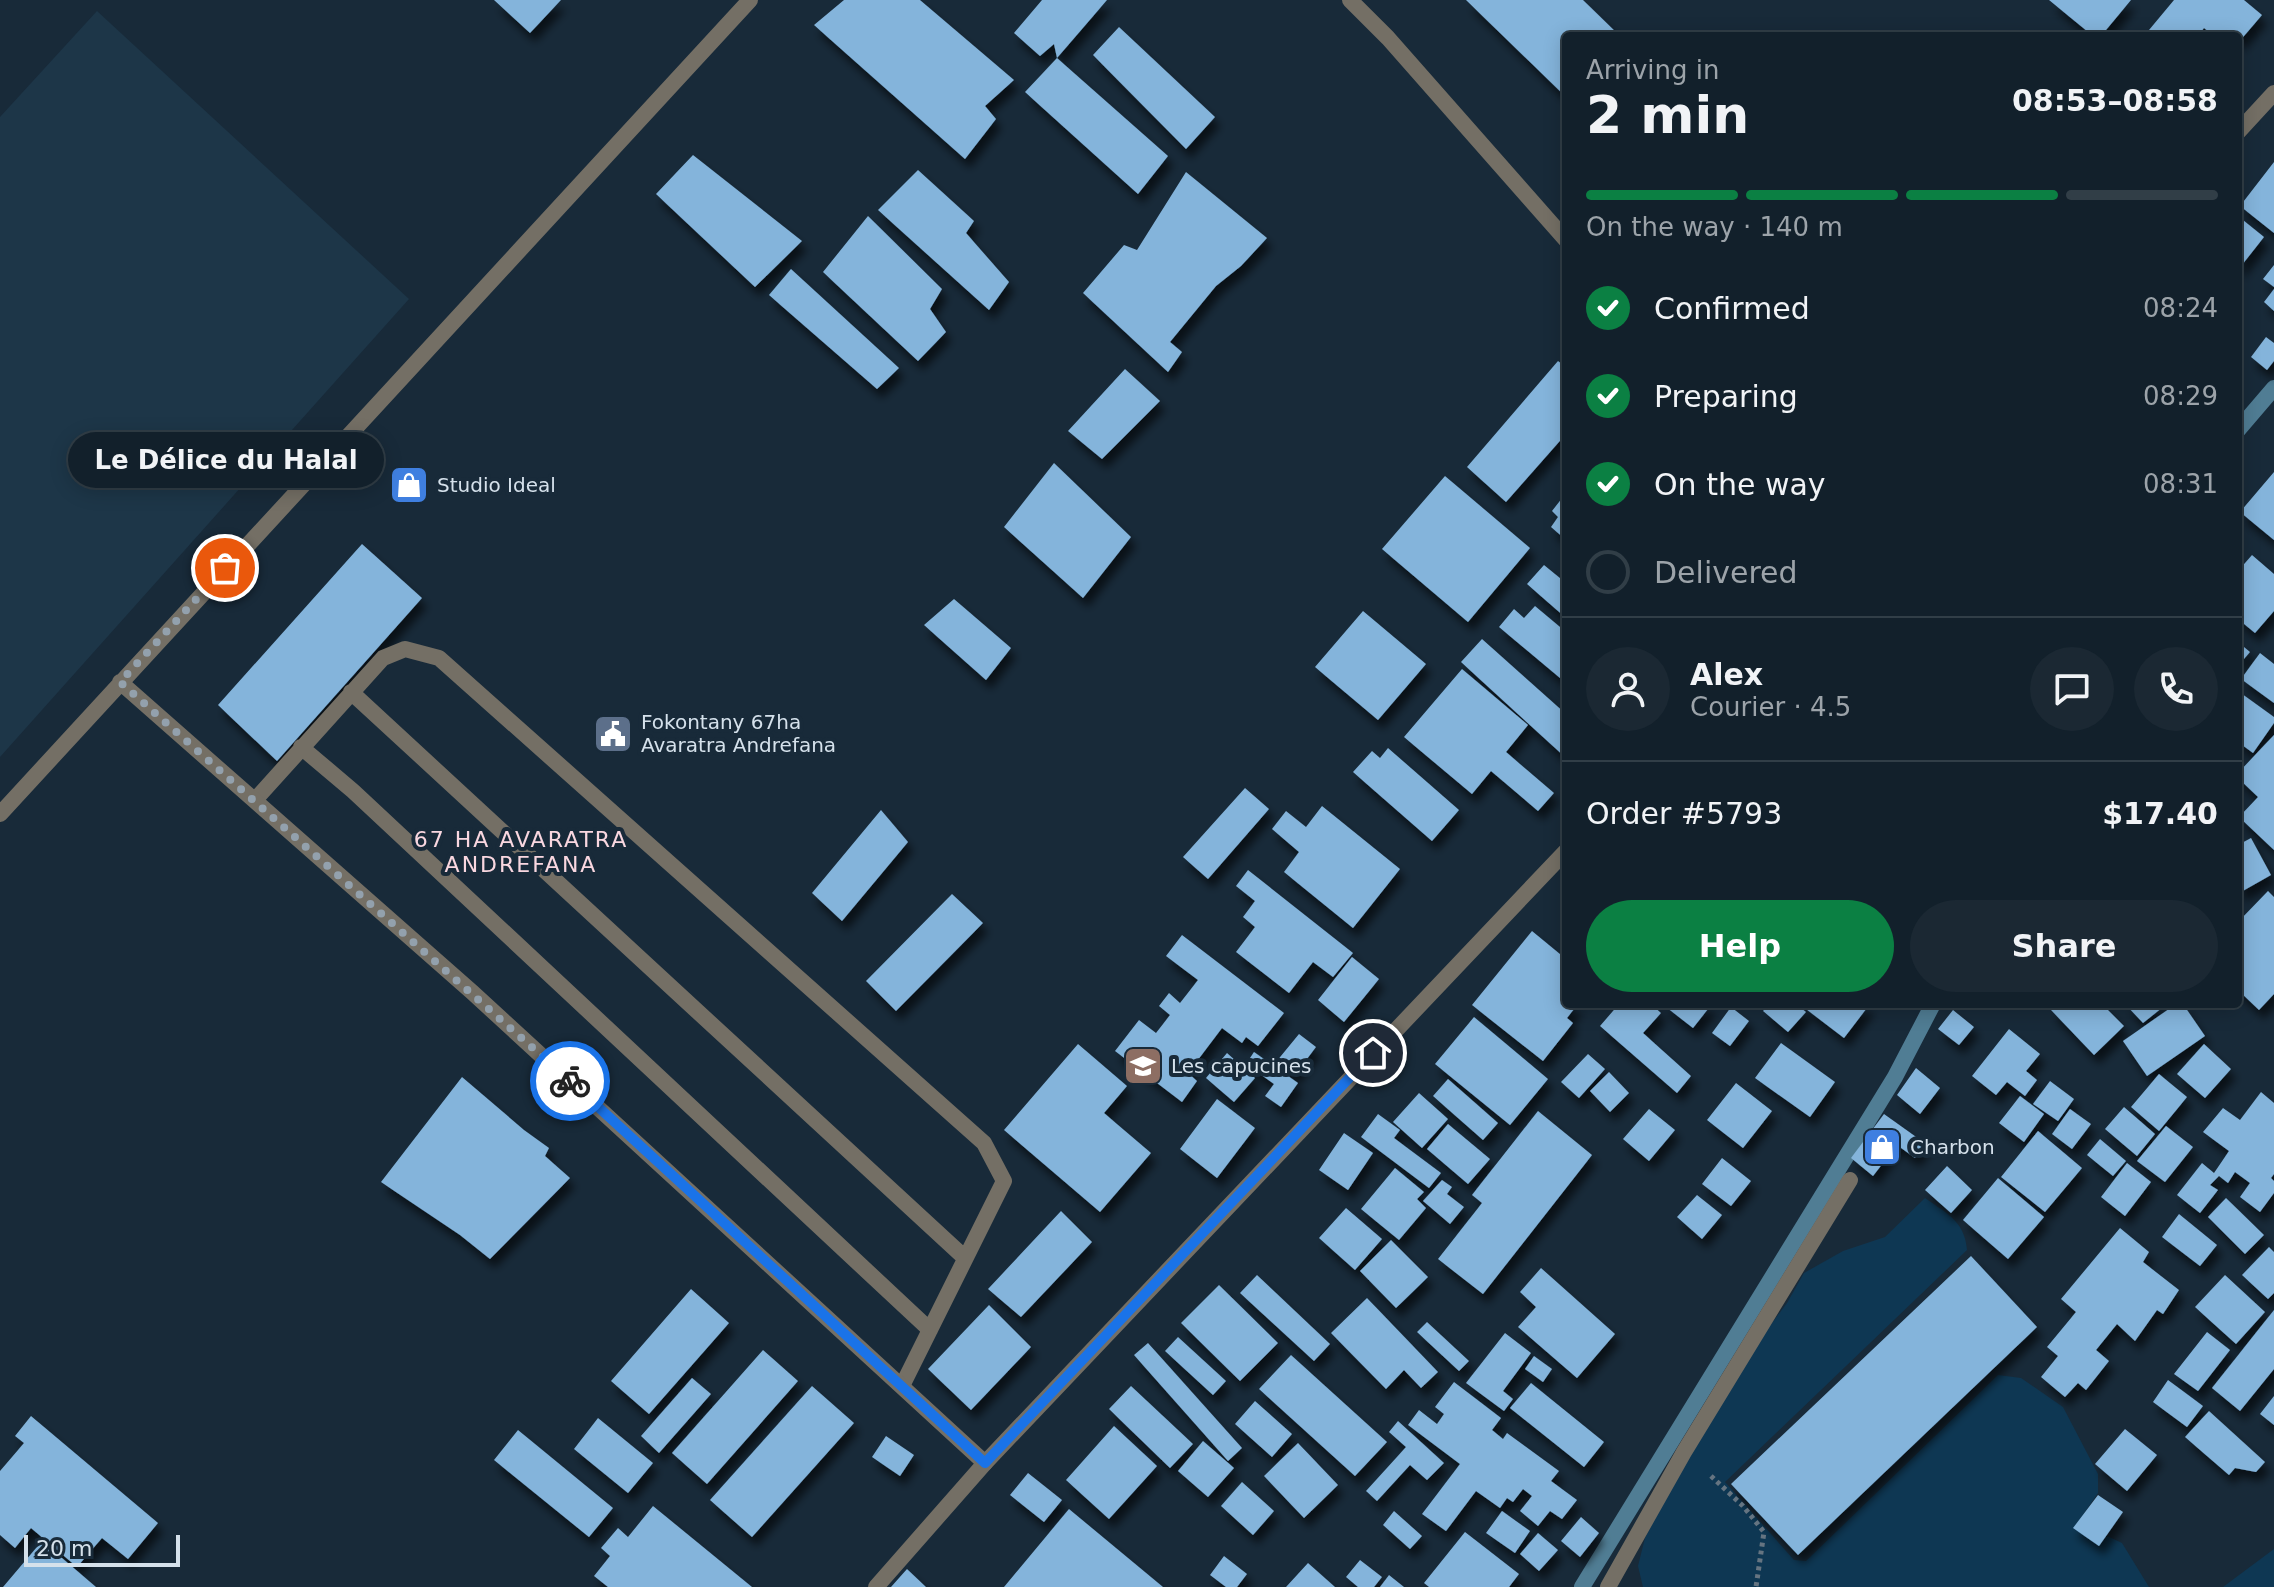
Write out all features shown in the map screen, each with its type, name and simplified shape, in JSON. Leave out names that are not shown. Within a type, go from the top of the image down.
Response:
[{"type":"street","points":[[0,814],[750,0]]},
{"type":"street","points":[[1350,0],[1388,38],[1562,235]]},
{"type":"street","points":[[2242,128],[2274,93]]},
{"type":"street","points":[[255,800],[383,658],[405,649],[439,658],[984,1143],[1004,1181],[902,1386]]},
{"type":"street","points":[[120,682],[472,992],[985,1463]]},
{"type":"street","points":[[351,692],[965,1258]]},
{"type":"street","points":[[301,747],[353,791],[930,1330]]},
{"type":"street","points":[[876,1587],[985,1463],[1562,855]]},
{"type":"street","points":[[1608,1587],[1684,1452],[1850,1180]]},
{"type":"path","points":[[1684,1452],[1743,1506],[1764,1532],[1756,1587]]},
{"type":"shaded area","points":[[97,11],[409,299],[0,757],[0,117]]},
{"type":"shaded area","points":[[1925,1198],[1958,1225],[1967,1250],[1725,1482],[1794,1560],[1806,1561],[1998,1375],[2021,1378],[2063,1407],[2098,1474],[2098,1493],[2074,1528],[2099,1546],[2107,1536],[2122,1543],[2149,1587],[1643,1587],[1638,1566],[1645,1538],[1665,1498],[1754,1347],[1787,1303],[1804,1273],[1843,1251],[1885,1237]]},
{"type":"shaded area","points":[[2274,1549],[2274,1587],[2223,1587]]},
{"type":"building","points":[[494,0],[561,0],[530,33]]},
{"type":"building","points":[[844,0],[920,0],[1014,80],[985,106],[996,119],[965,159],[814,25]]},
{"type":"building","points":[[1042,0],[1107,0],[1057,58],[1054,44],[1040,56],[1014,33]]},
{"type":"building","points":[[1466,0],[1583,0],[1616,32],[1562,32],[1562,93]]},
{"type":"building","points":[[2049,0],[2131,0],[2104,32],[2088,32]]},
{"type":"building","points":[[2174,0],[2244,0],[2262,15],[2242,38],[2242,32],[2209,32],[2204,28],[2201,32],[2147,32]]},
{"type":"building","points":[[1119,27],[1215,117],[1186,149],[1093,55]]},
{"type":"building","points":[[1057,58],[1168,156],[1138,194],[1025,92]]},
{"type":"building","points":[[693,155],[802,241],[755,287],[656,194]]},
{"type":"building","points":[[2274,162],[2274,233],[2242,208]]},
{"type":"building","points":[[918,170],[974,221],[966,233],[1009,282],[989,310],[878,210]]},
{"type":"building","points":[[1186,172],[1267,238],[1241,266],[1216,286],[1170,342],[1182,352],[1168,372],[1083,293],[1124,245],[1137,250]]},
{"type":"building","points":[[868,216],[942,289],[930,309],[946,332],[918,361],[823,272]]},
{"type":"building","points":[[2242,219],[2264,237],[2242,265]]},
{"type":"building","points":[[2274,265],[2274,287],[2263,279]]},
{"type":"building","points":[[791,269],[899,368],[877,389],[769,295]]},
{"type":"building","points":[[2274,289],[2274,311],[2264,302]]},
{"type":"building","points":[[2266,337],[2274,343],[2274,361],[2267,370],[2251,357]]},
{"type":"building","points":[[1558,361],[1562,364],[1562,439],[1506,502],[1467,467]]},
{"type":"building","points":[[1125,369],[1160,401],[1102,459],[1068,431]]},
{"type":"building","points":[[1054,463],[1131,537],[1083,598],[1004,527]]},
{"type":"building","points":[[2274,472],[2274,540],[2242,514],[2242,510]]},
{"type":"building","points":[[1445,476],[1530,548],[1468,622],[1382,549]]},
{"type":"building","points":[[1562,498],[1562,537],[1551,527],[1558,517],[1552,511]]},
{"type":"building","points":[[362,544],[422,598],[277,761],[218,705]]},
{"type":"building","points":[[2252,555],[2274,574],[2274,611],[2255,633],[2242,622],[2242,566]]},
{"type":"building","points":[[1544,565],[1562,580],[1562,615],[1527,584]]},
{"type":"building","points":[[954,599],[1011,648],[986,680],[924,625]]},
{"type":"building","points":[[1535,606],[1562,629],[1560,678],[1499,627],[1514,609],[1524,618]]},
{"type":"building","points":[[1363,611],[1426,664],[1378,720],[1315,667]]},
{"type":"building","points":[[1482,639],[1562,710],[1562,754],[1461,662]]},
{"type":"building","points":[[2242,645],[2250,652],[2242,661]]},
{"type":"building","points":[[2260,653],[2274,664],[2274,703],[2242,680]]},
{"type":"building","points":[[1462,669],[1528,725],[1506,752],[1554,793],[1538,811],[1491,771],[1472,794],[1404,737]]},
{"type":"building","points":[[2242,694],[2274,717],[2274,723],[2253,753],[2242,745]]},
{"type":"building","points":[[2274,735],[2274,850],[2242,820],[2242,814],[2258,797],[2242,782],[2242,769]]},
{"type":"building","points":[[1388,748],[1459,810],[1432,841],[1353,772],[1372,751],[1380,758]]},
{"type":"building","points":[[1245,788],[1269,809],[1208,879],[1183,857]]},
{"type":"building","points":[[1322,806],[1400,869],[1353,928],[1284,872],[1299,852],[1272,829],[1286,811],[1306,827]]},
{"type":"building","points":[[881,810],[908,842],[842,921],[812,893]]},
{"type":"building","points":[[2251,838],[2271,875],[2242,891],[2242,843]]},
{"type":"building","points":[[1248,870],[1353,953],[1333,977],[1313,962],[1289,993],[1236,952],[1255,927],[1243,917],[1255,901],[1236,886]]},
{"type":"building","points":[[2268,891],[2274,897],[2274,994],[2259,1010],[2242,994],[2242,918]]},
{"type":"building","points":[[952,894],[983,923],[896,1011],[866,981]]},
{"type":"building","points":[[1532,931],[1562,956],[1562,1008],[1575,1008],[1567,1018],[1573,1023],[1543,1061],[1472,1005]]},
{"type":"building","points":[[1182,935],[1284,1013],[1258,1046],[1246,1037],[1242,1043],[1222,1028],[1188,1073],[1197,1081],[1182,1102],[1115,1051],[1139,1020],[1156,1033],[1170,1015],[1159,1006],[1169,993],[1180,1003],[1198,980],[1166,956]]},
{"type":"building","points":[[1352,957],[1379,979],[1344,1022],[1318,1000]]},
{"type":"building","points":[[1616,1008],[1655,1008],[1661,1013],[1643,1033],[1691,1076],[1677,1093],[1600,1026]]},
{"type":"building","points":[[1667,1008],[1709,1008],[1693,1028]]},
{"type":"building","points":[[1730,1008],[1749,1021],[1730,1046],[1712,1033]]},
{"type":"building","points":[[1766,1008],[1801,1008],[1806,1012],[1788,1032],[1763,1011]]},
{"type":"building","points":[[1805,1008],[1867,1008],[1844,1038]]},
{"type":"building","points":[[2106,1008],[2124,1026],[2094,1055],[2051,1010]]},
{"type":"building","points":[[2129,1008],[2162,1008],[2143,1023]]},
{"type":"building","points":[[2170,1008],[2186,1008],[2205,1036],[2147,1076],[2123,1041]]},
{"type":"building","points":[[1953,1010],[1974,1027],[1959,1045],[1938,1029]]},
{"type":"building","points":[[1474,1017],[1548,1079],[1510,1125],[1435,1064]]},
{"type":"building","points":[[2009,1029],[2040,1054],[2026,1071],[2037,1080],[2025,1096],[2007,1082],[1996,1095],[1972,1076]]},
{"type":"building","points":[[1299,1034],[1316,1047],[1294,1076],[1276,1062]]},
{"type":"building","points":[[1781,1043],[1835,1082],[1810,1117],[1755,1078]]},
{"type":"building","points":[[1078,1044],[1127,1086],[1104,1113],[1151,1153],[1100,1212],[1004,1130]]},
{"type":"building","points":[[2204,1044],[2231,1069],[2205,1098],[2177,1074]]},
{"type":"building","points":[[1254,1052],[1298,1083],[1281,1107],[1265,1096],[1274,1084],[1246,1064]]},
{"type":"building","points":[[1227,1053],[1255,1078],[1234,1102],[1206,1078]]},
{"type":"building","points":[[1588,1054],[1605,1069],[1579,1098],[1561,1082]]},
{"type":"building","points":[[1916,1068],[1940,1088],[1920,1114],[1897,1095]]},
{"type":"building","points":[[1609,1072],[1629,1093],[1610,1112],[1590,1091]]},
{"type":"building","points":[[2159,1074],[2187,1097],[2159,1131],[2131,1107]]},
{"type":"building","points":[[462,1077],[549,1148],[545,1156],[570,1178],[490,1259],[381,1182]]},
{"type":"building","points":[[1448,1079],[1498,1123],[1483,1140],[1433,1096]]},
{"type":"building","points":[[2050,1081],[2074,1099],[2058,1121],[2033,1104]]},
{"type":"building","points":[[1736,1083],[1772,1111],[1743,1148],[1707,1120]]},
{"type":"building","points":[[2261,1092],[2274,1103],[2274,1174],[2271,1178],[2274,1193],[2260,1212],[2240,1197],[2250,1183],[2235,1172],[2228,1183],[2219,1176],[2210,1185],[2218,1190],[2200,1213],[2177,1195],[2202,1163],[2214,1173],[2229,1151],[2203,1132],[2223,1108],[2240,1120]]},
{"type":"building","points":[[1419,1093],[1448,1119],[1422,1148],[1393,1122]]},
{"type":"building","points":[[2020,1096],[2044,1114],[2024,1142],[1999,1123]]},
{"type":"building","points":[[1217,1099],[1255,1128],[1217,1178],[1180,1149]]},
{"type":"building","points":[[2124,1107],[2155,1134],[2137,1156],[2105,1129]]},
{"type":"building","points":[[1649,1109],[1675,1130],[1649,1161],[1623,1139]]},
{"type":"building","points":[[2070,1109],[2091,1124],[2072,1149],[2052,1134]]},
{"type":"building","points":[[1538,1111],[1592,1155],[1483,1294],[1438,1259],[1482,1203],[1472,1195]]},
{"type":"building","points":[[1378,1114],[1400,1130],[1394,1138],[1441,1173],[1429,1188],[1361,1137]]},
{"type":"building","points":[[1884,1114],[1926,1144],[1915,1158],[1897,1145],[1873,1176],[1851,1158]]},
{"type":"building","points":[[1448,1124],[1490,1159],[1468,1184],[1427,1149]]},
{"type":"building","points":[[2166,1126],[2193,1147],[2165,1182],[2137,1161]]},
{"type":"building","points":[[2038,1131],[2082,1168],[2045,1212],[2001,1177]]},
{"type":"building","points":[[1344,1133],[1373,1153],[1348,1190],[1319,1170]]},
{"type":"building","points":[[2100,1139],[2126,1161],[2113,1176],[2087,1155]]},
{"type":"building","points":[[1722,1158],[1751,1181],[1731,1206],[1702,1184]]},
{"type":"building","points":[[2127,1163],[2151,1182],[2125,1216],[2101,1197]]},
{"type":"building","points":[[1947,1166],[1972,1190],[1951,1213],[1925,1190]]},
{"type":"building","points":[[1395,1168],[1424,1192],[1417,1199],[1426,1208],[1399,1240],[1361,1209]]},
{"type":"building","points":[[1998,1178],[2044,1217],[2008,1259],[1963,1220]]},
{"type":"building","points":[[1442,1180],[1452,1187],[1447,1194],[1464,1207],[1450,1224],[1423,1201]]},
{"type":"building","points":[[1697,1195],[1722,1215],[1702,1239],[1677,1217]]},
{"type":"building","points":[[2226,1198],[2264,1235],[2245,1254],[2208,1217]]},
{"type":"building","points":[[1346,1208],[1382,1239],[1355,1270],[1319,1238]]},
{"type":"building","points":[[1061,1211],[1092,1242],[1021,1317],[988,1289]]},
{"type":"building","points":[[2179,1214],[2217,1245],[2200,1266],[2162,1237]]},
{"type":"building","points":[[2120,1228],[2149,1252],[2143,1262],[2179,1290],[2163,1314],[2157,1310],[2135,1341],[2117,1324],[2096,1350],[2109,1361],[2086,1390],[2078,1383],[2065,1397],[2041,1377],[2058,1356],[2047,1347],[2076,1312],[2061,1299]]},
{"type":"building","points":[[1391,1240],[1428,1277],[1396,1308],[1360,1271]]},
{"type":"building","points":[[2269,1247],[2274,1252],[2274,1293],[2268,1299],[2242,1275]]},
{"type":"building","points":[[1971,1256],[2037,1327],[1798,1555],[1731,1484]]},
{"type":"building","points":[[1541,1268],[1615,1334],[1577,1378],[1518,1327],[1536,1307],[1520,1292]]},
{"type":"building","points":[[1257,1275],[1330,1344],[1314,1361],[1240,1293]]},
{"type":"building","points":[[2225,1275],[2265,1312],[2236,1344],[2195,1307]]},
{"type":"building","points":[[1219,1285],[1278,1343],[1240,1381],[1181,1323]]},
{"type":"building","points":[[691,1289],[729,1323],[649,1414],[611,1381]]},
{"type":"building","points":[[1367,1298],[1438,1372],[1421,1388],[1404,1370],[1386,1389],[1331,1333]]},
{"type":"building","points":[[989,1305],[1031,1347],[971,1410],[928,1369]]},
{"type":"building","points":[[2274,1310],[2274,1369],[2240,1411],[2212,1388]]},
{"type":"building","points":[[1427,1322],[1469,1361],[1459,1371],[1417,1332]]},
{"type":"building","points":[[2207,1332],[2230,1350],[2198,1391],[2174,1374]]},
{"type":"building","points":[[1505,1333],[1531,1353],[1503,1391],[1513,1399],[1504,1411],[1466,1383]]},
{"type":"building","points":[[1178,1337],[1226,1381],[1213,1395],[1165,1351]]},
{"type":"building","points":[[1148,1343],[1242,1448],[1228,1461],[1134,1355]]},
{"type":"building","points":[[763,1350],[798,1381],[707,1484],[672,1453]]},
{"type":"building","points":[[1291,1355],[1387,1442],[1355,1476],[1259,1389]]},
{"type":"building","points":[[1534,1356],[1552,1369],[1543,1382],[1525,1369]]},
{"type":"building","points":[[692,1378],[711,1394],[659,1453],[641,1436]]},
{"type":"building","points":[[2168,1380],[2203,1406],[2187,1427],[2153,1402]]},
{"type":"building","points":[[1454,1382],[1501,1418],[1492,1430],[1503,1439],[1507,1433],[1559,1471],[1551,1481],[1577,1500],[1562,1519],[1550,1511],[1538,1526],[1520,1511],[1532,1496],[1523,1489],[1513,1502],[1507,1498],[1500,1508],[1476,1491],[1446,1531],[1422,1514],[1460,1464],[1408,1425],[1419,1410],[1437,1424],[1444,1414],[1435,1407]]},
{"type":"building","points":[[1531,1383],[1604,1442],[1584,1467],[1510,1408]]},
{"type":"building","points":[[812,1386],[854,1423],[752,1537],[710,1500]]},
{"type":"building","points":[[1131,1386],[1193,1444],[1170,1468],[1109,1409]]},
{"type":"building","points":[[2274,1396],[2274,1425],[2260,1414]]},
{"type":"building","points":[[1255,1401],[1292,1434],[1272,1457],[1235,1424]]},
{"type":"building","points":[[2209,1411],[2265,1462],[2256,1472],[2235,1468],[2229,1475],[2185,1437]]},
{"type":"building","points":[[31,1416],[158,1523],[128,1559],[102,1538],[77,1567],[31,1528],[15,1548],[0,1535],[0,1471],[24,1443],[15,1436]]},
{"type":"building","points":[[598,1418],[653,1463],[628,1493],[574,1449]]},
{"type":"building","points":[[1398,1421],[1444,1463],[1427,1480],[1410,1465],[1377,1501],[1366,1491],[1406,1447],[1389,1432]]},
{"type":"building","points":[[1114,1426],[1157,1466],[1109,1519],[1066,1480]]},
{"type":"building","points":[[2125,1429],[2157,1455],[2127,1491],[2095,1464]]},
{"type":"building","points":[[518,1430],[613,1508],[589,1537],[494,1460]]},
{"type":"building","points":[[886,1436],[914,1455],[900,1476],[872,1457]]},
{"type":"building","points":[[1203,1441],[1234,1468],[1208,1497],[1178,1471]]},
{"type":"building","points":[[1298,1443],[1338,1485],[1304,1518],[1264,1476]]},
{"type":"building","points":[[1028,1473],[1062,1500],[1044,1522],[1010,1495]]},
{"type":"building","points":[[1242,1482],[1274,1511],[1253,1535],[1221,1506]]},
{"type":"building","points":[[2098,1495],[2123,1512],[2099,1546],[2073,1528]]},
{"type":"building","points":[[653,1506],[752,1587],[608,1587],[594,1576],[610,1556],[601,1548],[618,1528],[628,1537]]},
{"type":"building","points":[[1069,1509],[1163,1587],[1004,1587]]},
{"type":"building","points":[[1394,1511],[1422,1536],[1410,1549],[1383,1525]]},
{"type":"building","points":[[1502,1511],[1530,1531],[1515,1553],[1486,1533]]},
{"type":"building","points":[[1581,1517],[1599,1533],[1580,1557],[1561,1541]]},
{"type":"building","points":[[1465,1532],[1519,1574],[1509,1587],[1429,1587],[1424,1583]]},
{"type":"building","points":[[1538,1533],[1558,1550],[1539,1571],[1520,1554]]},
{"type":"building","points":[[42,1541],[96,1587],[3,1587]]},
{"type":"building","points":[[1224,1556],[1247,1574],[1237,1587],[1226,1587],[1210,1575]]},
{"type":"building","points":[[1360,1560],[1382,1577],[1374,1587],[1358,1587],[1346,1577]]},
{"type":"building","points":[[1308,1563],[1335,1587],[1286,1587]]},
{"type":"building","points":[[907,1569],[926,1587],[891,1587]]},
{"type":"building","points":[[1389,1575],[1404,1587],[1380,1587]]},
{"type":"waterway","points":[[2242,425],[2274,388]]},
{"type":"waterway","points":[[1582,1587],[1895,1077],[1931,1008]]},
{"type":"way so far","points":[[225,568],[120,682],[570,1081]]},
{"type":"place","name":"Studio Ideal","points":[[409,485]]},
{"type":"place","name":"Le Délice du Halal","points":[[225,568]]},
{"type":"place","name":"Fokontany 67ha Avaratra Andrefana","points":[[613,734]]},
{"type":"place","name":"Les capucines","points":[[1143,1066]]},
{"type":"place","name":"Charbon","points":[[1882,1147]]},
{"type":"district","name":"67 HA AVARATRA ANDREFANA","points":[[521,852]]},
{"type":"route","points":[[570,1081],[985,1463],[1373,1053]]}]
